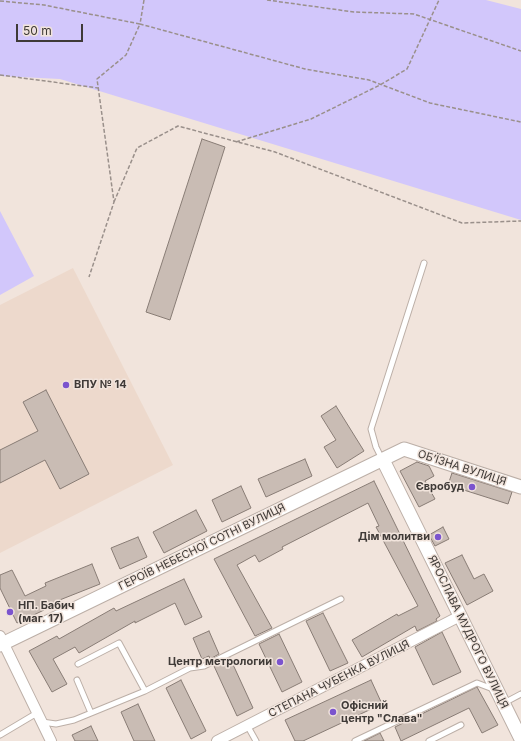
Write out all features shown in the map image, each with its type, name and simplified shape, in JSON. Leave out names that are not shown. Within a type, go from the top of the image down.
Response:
[{"type":"street","name":"ГЕРОЇВ НЕБЕСНОЇ СОТНІ ВУЛИЦЯ","points":[[1,641],[404,449]]},
{"type":"street","name":"ОБ’ЇЗНА ВУЛИЦЯ","points":[[404,449],[521,487]]},
{"type":"street","name":"ЯРОСЛАВА МУДРОГО ВУЛИЦЯ","points":[[383,460],[521,739]]},
{"type":"street","name":"СТЕПАНА ЧУБЕНКА ВУЛИЦЯ","points":[[219,740],[460,616]]},
{"type":"street","points":[[1,641],[51,741]]},
{"type":"lane","points":[[383,460],[376,447],[371,429],[424,263]]},
{"type":"lane","points":[[42,722],[56,724],[74,720],[145,691],[190,668],[204,666],[341,599]]},
{"type":"lane","points":[[78,664],[119,643],[145,691]]},
{"type":"lane","points":[[77,680],[91,713]]},
{"type":"lane","points":[[355,741],[477,683],[497,691]]},
{"type":"lane","points":[[503,703],[521,694]]},
{"type":"lane","points":[[0,735],[37,713]]},
{"type":"lane","points":[[247,725],[256,741]]},
{"type":"lane","points":[[429,741],[461,725]]},
{"type":"path","points":[[114,202],[97,79],[126,55],[140,24],[144,0]]},
{"type":"path","points":[[267,0],[354,12],[414,14],[521,51]]},
{"type":"path","points":[[236,142],[311,119],[380,85],[407,69],[439,0]]},
{"type":"path","points":[[0,1],[44,5],[140,24],[305,69],[369,80],[430,103],[521,122]]},
{"type":"path","points":[[0,75],[98,88]]},
{"type":"path","points":[[89,277],[114,202],[136,148],[178,126],[275,152],[462,223],[521,222]]},
{"type":"shaded area","points":[[0,0],[486,0],[521,9],[521,220],[60,79],[0,76]]},
{"type":"shaded area","points":[[0,211],[34,276],[0,295]]},
{"type":"shaded area","name":"ВПУ № 14","points":[[73,268],[173,465],[0,553],[0,305]]},
{"type":"building","points":[[202,139],[225,147],[170,320],[146,312]]},
{"type":"building","points":[[46,390],[89,474],[60,489],[45,460],[0,483],[0,450],[38,431],[23,402]]},
{"type":"building","points":[[336,406],[364,451],[337,468],[324,447],[336,440],[321,416]]},
{"type":"building","points":[[305,459],[312,476],[266,497],[258,479]]},
{"type":"building","points":[[417,462],[429,466],[434,476],[425,481],[435,499],[419,507],[400,471]]},
{"type":"building","points":[[452,473],[512,492],[508,504],[448,485]]},
{"type":"building","points":[[374,481],[440,616],[436,619],[437,621],[417,631],[415,626],[362,657],[352,640],[397,614],[398,616],[418,606],[376,527],[379,526],[368,503],[282,547],[283,549],[259,562],[255,555],[237,565],[272,628],[255,636],[214,559]]},
{"type":"building","points":[[241,486],[251,508],[222,522],[212,500]]},
{"type":"building","points":[[196,510],[207,531],[164,553],[153,532]]},
{"type":"building","name":"Дім молитви","points":[[443,527],[449,539],[435,546],[429,535]]},
{"type":"building","points":[[138,537],[147,557],[120,569],[111,548]]},
{"type":"building","points":[[462,555],[474,579],[484,574],[493,591],[467,605],[445,563]]},
{"type":"building","points":[[92,564],[100,584],[42,607],[44,610],[17,623],[0,588],[0,575],[12,570],[25,596],[46,586],[45,583]]},
{"type":"building","points":[[184,579],[202,617],[185,625],[175,603],[135,623],[135,621],[79,653],[75,647],[53,659],[67,684],[52,692],[29,651],[57,636],[59,639],[114,608],[116,611]]},
{"type":"building","points":[[323,613],[348,663],[330,671],[306,621]]},
{"type":"building","points":[[209,631],[219,654],[210,659],[209,656],[202,659],[193,638]]},
{"type":"building","points":[[442,632],[461,672],[433,685],[415,647]]},
{"type":"building","name":"Центр метрологии","points":[[279,634],[302,682],[282,692],[259,644]]},
{"type":"building","points":[[230,658],[253,708],[237,716],[214,666]]},
{"type":"building","points":[[181,680],[206,731],[191,739],[166,688]]},
{"type":"building","name":"Офісний центр \"Слава\"","points":[[371,680],[382,704],[303,741],[295,741],[285,720]]},
{"type":"building","points":[[477,687],[498,725],[482,733],[469,708],[401,741],[395,727]]},
{"type":"building","points":[[138,704],[155,741],[134,741],[121,712]]},
{"type":"building","points":[[91,726],[98,741],[75,741],[72,735]]},
{"type":"building","points":[[380,733],[384,741],[364,741]]},
{"type":"place","name":"ВПУ № 14","points":[[66,385]]},
{"type":"place","name":"Євробуд","points":[[472,487]]},
{"type":"place","name":"Дім молитви","points":[[438,537]]},
{"type":"place","name":"НП. Бабич (маг. 17)","points":[[10,612]]},
{"type":"place","name":"Центр метрологии","points":[[280,662]]},
{"type":"place","name":"Офісний центр \"Слава\"","points":[[333,712]]}]
